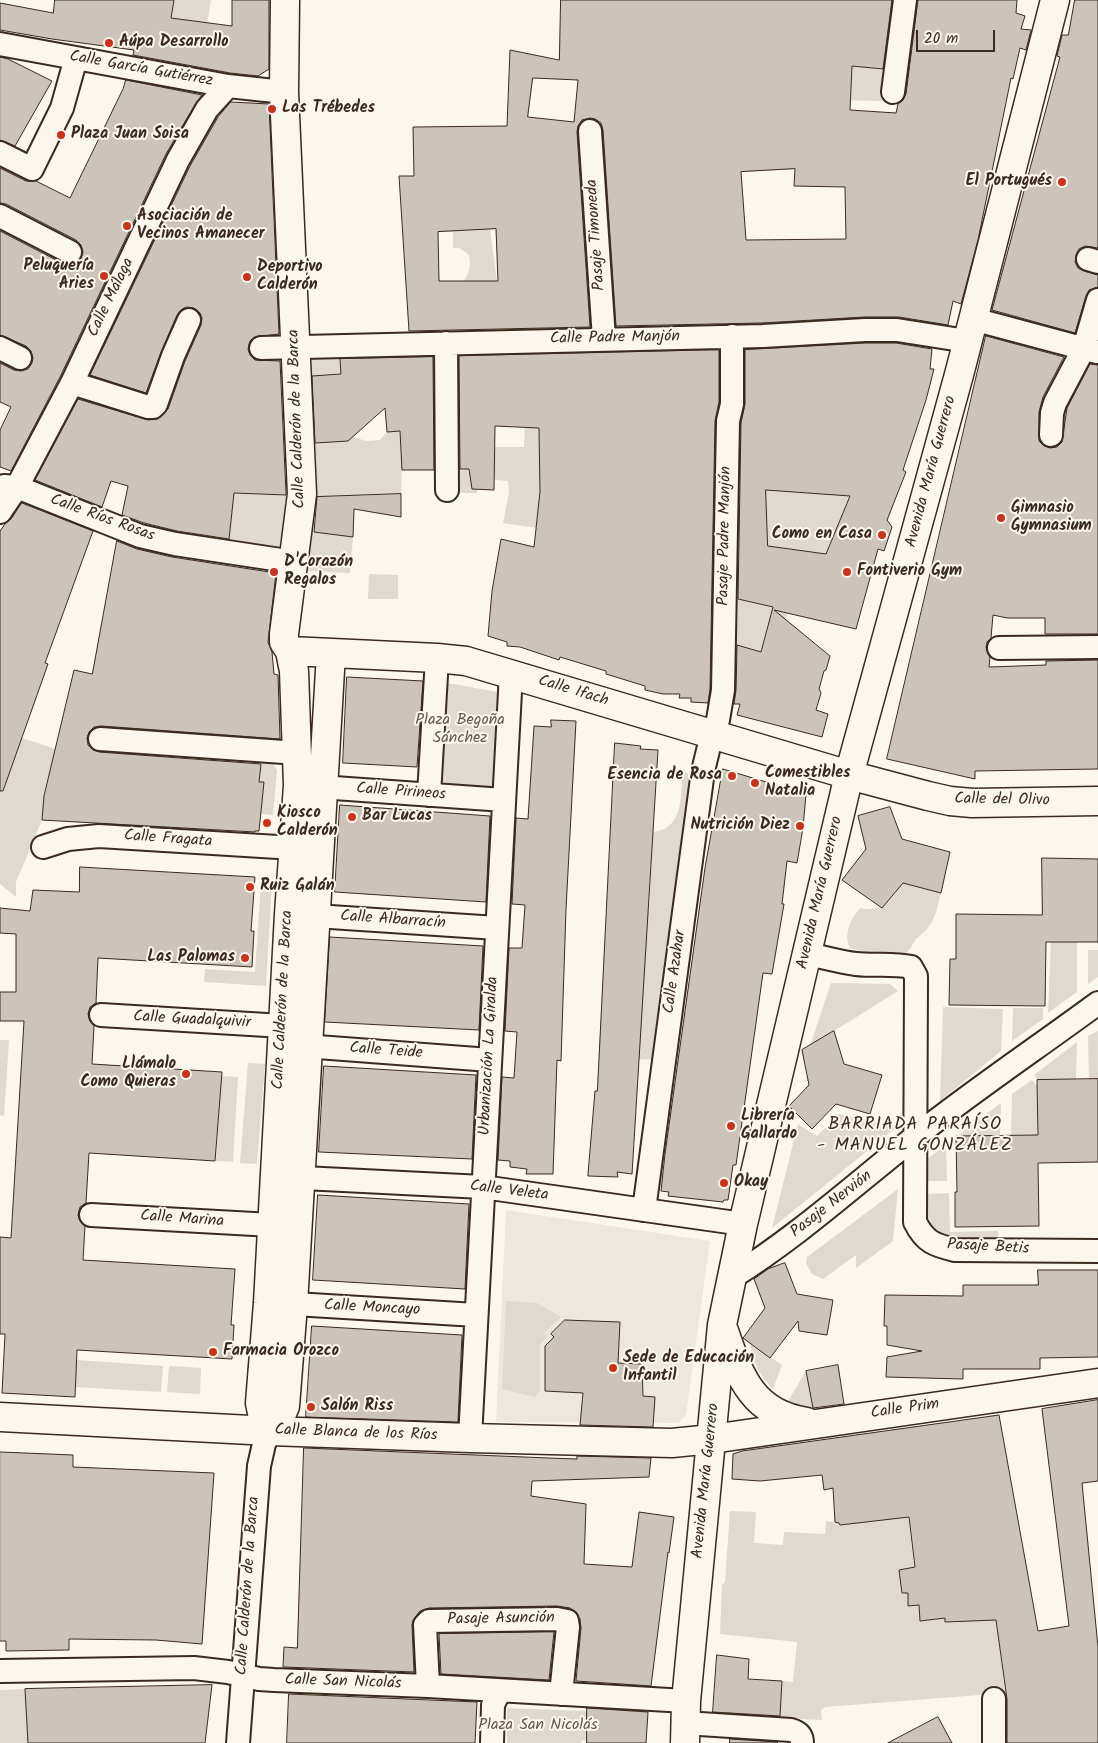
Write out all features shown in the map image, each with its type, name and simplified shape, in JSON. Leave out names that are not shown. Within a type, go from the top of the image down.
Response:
[{"type":"main road","name":"Calle Calderón de la Barca","points":[[285,0],[284,92],[302,494],[284,642],[290,652],[294,671],[298,753],[310,786],[316,916],[291,1039]]},
{"type":"main road","name":"Avenida María Guerrero","points":[[685,1722],[722,1325],[742,1224],[849,775],[970,330],[1055,0]]},
{"type":"main road","name":"Calle Ifach","points":[[290,652],[437,658],[466,661],[849,775]]},
{"type":"main road","name":"Calle Calderón de la Barca","points":[[280,1304],[288,1178],[291,1039],[289,914],[294,848],[310,786],[331,653]]},
{"type":"main road","name":"Calle del Olivo","points":[[849,775],[950,801],[972,803],[1098,801]]},
{"type":"main road","name":"Calle Calderón de la Barca","points":[[270,1431],[278,1423],[285,1406],[280,1304],[272,1226],[288,1178]]},
{"type":"main road","points":[[722,1325],[731,1351],[753,1394],[762,1404],[786,1417],[815,1423]]},
{"type":"main road","name":"Calle Prim","points":[[712,1439],[1098,1383]]},
{"type":"main road","name":"Calle Blanca de los Ríos","points":[[0,1417],[270,1431],[470,1438],[672,1443],[712,1439]]},
{"type":"street","points":[[893,92],[905,0]]},
{"type":"street","name":"Calle García Gutiérrez","points":[[0,44],[228,86],[284,92]]},
{"type":"street","points":[[0,153],[32,169],[62,108],[76,58]]},
{"type":"street","name":"Calle Málaga","points":[[0,512],[9,486],[72,383],[178,160],[207,109],[228,86]]},
{"type":"street","name":"Pasaje Timoneda","points":[[590,131],[604,339]]},
{"type":"street","points":[[0,216],[70,252]]},
{"type":"street","points":[[1051,436],[1052,413],[1055,403],[1091,350],[1098,300]]},
{"type":"street","points":[[72,383],[153,407],[156,404],[173,356],[189,320]]},
{"type":"street","name":"Calle Padre Manjón","points":[[261,348],[763,336],[865,330],[970,330],[1091,350]]},
{"type":"street","name":"Pasaje Padre Manjón","points":[[712,734],[718,720],[723,690],[728,421],[732,404],[732,336]]},
{"type":"street","points":[[446,343],[447,490]]},
{"type":"street","name":"Calle Ríos Rosas","points":[[9,486],[140,536],[176,544],[294,562]]},
{"type":"street","points":[[999,648],[1098,647]]},
{"type":"street","points":[[429,795],[437,658]]},
{"type":"street","name":"Urbanización La Giralda","points":[[470,1438],[510,673]]},
{"type":"street","name":"Calle Azahar","points":[[644,1210],[704,771],[712,734]]},
{"type":"street","points":[[100,740],[298,753]]},
{"type":"street","name":"Calle Pirineos","points":[[310,786],[504,800]]},
{"type":"street","name":"Calle Fragata","points":[[43,847],[68,839],[99,836],[294,848]]},
{"type":"street","name":"Calle Albarracín","points":[[289,914],[497,928]]},
{"type":"street","name":"Pasaje Betis","points":[[807,954],[855,964],[896,964],[911,967],[916,976],[915,1222],[922,1235],[930,1242],[955,1250],[1098,1252]]},
{"type":"street","name":"Pasaje Nervión","points":[[731,1278],[786,1241],[915,1137],[1098,1003]]},
{"type":"street","name":"Calle Guadalquivir","points":[[101,1015],[291,1039]]},
{"type":"street","name":"Calle Teide","points":[[291,1039],[490,1060]]},
{"type":"street","name":"Calle Veleta","points":[[288,1178],[483,1187],[742,1224]]},
{"type":"street","name":"Calle Marina","points":[[91,1214],[272,1226]]},
{"type":"street","name":"Calle Moncayo","points":[[280,1304],[476,1315]]},
{"type":"street","name":"Calle Calderón de la Barca","points":[[238,1743],[259,1466],[264,1444],[270,1431]]},
{"type":"street","name":"Pasaje Asunción","points":[[428,1686],[426,1622],[557,1619],[566,1621],[568,1627],[562,1694]]},
{"type":"street","name":"Calle San Nicolás","points":[[0,1671],[194,1668],[274,1680],[562,1694],[685,1722],[791,1730],[802,1736],[802,1743]]},
{"type":"street","points":[[492,1743],[494,1700],[503,1690]]},
{"type":"street","points":[[994,1700],[994,1743]]},
{"type":"shaded area","points":[[506,1210],[710,1241],[686,1415],[678,1423],[496,1422]]},
{"type":"green space","points":[[174,0],[211,0],[207,24],[171,18]]},
{"type":"green space","points":[[817,61],[886,70],[882,101],[838,100]]},
{"type":"green space","points":[[490,229],[497,282],[463,282],[469,269],[469,255],[460,248],[453,248],[453,231]]},
{"type":"green space","points":[[340,358],[341,374],[325,375],[326,387],[312,387],[310,359]]},
{"type":"green space","points":[[525,419],[540,419],[540,493],[537,528],[503,523],[509,492],[508,481],[495,480],[494,474],[479,474],[477,493],[457,493],[457,469],[494,469],[495,447],[524,447]]},
{"type":"green space","points":[[400,431],[401,494],[315,497],[315,443],[348,441],[353,437],[366,441],[380,440],[387,432]]},
{"type":"green space","points":[[872,487],[897,495],[888,521],[864,512],[827,554],[768,546],[766,490]]},
{"type":"green space","points":[[219,493],[287,495],[279,549],[229,542],[231,521],[215,520]]},
{"type":"green space","points":[[312,532],[353,537],[350,573],[307,571]]},
{"type":"green space","points":[[369,574],[398,575],[398,599],[368,599]]},
{"type":"green space","points":[[733,598],[788,611],[784,627],[768,624],[761,652],[732,644]]},
{"type":"green space","name":"Plaza Begoña Sánchez","points":[[427,681],[497,692],[494,788],[430,784]]},
{"type":"green space","points":[[16,736],[56,749],[44,796],[42,820],[16,882],[16,897],[0,884],[0,765],[11,770],[15,756],[0,750]]},
{"type":"green space","points":[[261,762],[273,764],[277,770],[273,815],[260,814],[263,782],[259,782]]},
{"type":"green space","points":[[682,768],[688,774],[689,785],[676,911],[656,1060],[639,1059],[640,909],[649,909],[653,832],[671,824],[676,817],[681,798]]},
{"type":"green space","points":[[261,883],[272,883],[266,986],[204,982],[205,969],[255,972]]},
{"type":"green space","points":[[903,883],[941,893],[936,913],[929,927],[916,939],[908,951],[902,955],[879,954],[850,948],[847,938],[849,927],[860,908],[880,907],[890,899]]},
{"type":"green space","points":[[1051,942],[1077,942],[1077,992],[1048,1013]]},
{"type":"green space","points":[[1088,950],[1098,950],[1098,977],[1088,984]]},
{"type":"green space","points":[[831,983],[890,984],[898,991],[810,1046]]},
{"type":"green space","points":[[943,1007],[1003,1009],[1001,1051],[940,1101]]},
{"type":"green space","points":[[1013,1008],[1043,1008],[1043,1019],[1012,1041]]},
{"type":"green space","points":[[1098,1031],[1098,1079],[1089,1080],[1088,1036]]},
{"type":"green space","points":[[0,1040],[9,1040],[4,1116],[0,1115]]},
{"type":"green space","points":[[1077,1042],[1076,1080],[1038,1080],[1034,1075]]},
{"type":"green space","points":[[248,1063],[265,1064],[257,1164],[240,1163]]},
{"type":"green space","points":[[221,1076],[238,1077],[233,1162],[216,1161]]},
{"type":"green space","points":[[1032,1080],[1038,1087],[1037,1135],[1011,1135],[1012,1094]]},
{"type":"green space","points":[[1001,1103],[1000,1135],[956,1136],[960,1134]]},
{"type":"green space","points":[[839,1114],[898,1126],[772,1228],[798,1124],[817,1136]]},
{"type":"green space","points":[[946,1145],[947,1181],[924,1181],[927,1159]]},
{"type":"green space","points":[[898,1189],[893,1241],[856,1268],[856,1255],[823,1279],[812,1274],[806,1263],[807,1257]]},
{"type":"green space","points":[[949,1193],[950,1232],[998,1231],[998,1238],[945,1239],[928,1227],[927,1194]]},
{"type":"green space","points":[[506,1301],[537,1303],[561,1317],[544,1333],[547,1337],[540,1344],[540,1390],[535,1397],[502,1389]]},
{"type":"green space","points":[[750,1343],[782,1365],[773,1389],[757,1368]]},
{"type":"green space","points":[[77,1360],[163,1366],[161,1392],[75,1387]]},
{"type":"green space","points":[[169,1366],[201,1368],[200,1394],[167,1392]]},
{"type":"green space","points":[[806,1371],[813,1407],[803,1407],[788,1401]]},
{"type":"green space","points":[[730,1511],[756,1512],[754,1543],[783,1545],[784,1532],[825,1534],[826,1521],[839,1523],[840,1525],[908,1515],[914,1567],[899,1570],[902,1593],[908,1593],[908,1606],[919,1605],[920,1621],[945,1618],[993,1592],[1005,1693],[825,1707],[821,1710],[822,1720],[779,1718],[782,1681],[793,1682],[797,1642],[720,1634],[722,1585],[725,1582]]},
{"type":"green space","points":[[25,1689],[28,1743],[0,1743],[0,1690]]},
{"type":"green space","name":"Plaza San Nicolás","points":[[507,1708],[587,1711],[587,1741],[582,1740],[581,1743],[507,1743]]},
{"type":"building","points":[[55,0],[174,0],[171,18],[232,26],[232,0],[269,0],[269,69],[258,76],[230,73],[133,55],[134,50],[0,30],[0,3],[53,13]]},
{"type":"building","points":[[561,0],[892,0],[883,69],[852,66],[850,110],[896,113],[898,104],[906,94],[918,0],[1017,0],[1016,13],[1025,16],[1021,29],[1031,30],[1026,50],[1020,48],[1013,79],[1011,78],[978,240],[961,304],[953,301],[948,325],[899,317],[865,317],[762,323],[616,326],[603,130],[601,123],[590,118],[582,120],[577,132],[590,327],[409,331],[399,176],[414,176],[413,127],[507,126],[510,50],[559,60]],"holes":[[[533,78],[578,80],[574,122],[528,117]],[[795,169],[794,186],[845,187],[846,239],[746,240],[741,172]],[[496,229],[498,281],[439,281],[438,232]]]},
{"type":"building","points":[[1075,0],[1098,0],[1098,248],[1085,246],[1079,249],[1075,262],[1078,268],[1098,275],[1098,287],[1089,290],[1086,296],[1075,333],[992,310],[1060,57],[1057,56],[1062,35],[1068,35]]},
{"type":"building","points":[[0,57],[8,59],[52,81],[15,146],[0,140]]},
{"type":"building","points":[[126,80],[202,95],[166,154],[60,377],[11,471],[0,467],[0,430],[11,407],[0,402],[0,363],[14,370],[21,371],[28,369],[33,358],[31,351],[26,346],[0,335],[0,231],[64,264],[77,263],[83,252],[81,245],[76,240],[6,204],[0,203],[0,168],[26,181],[36,181],[70,198]]},
{"type":"building","points":[[231,102],[269,104],[279,334],[255,337],[250,341],[248,349],[250,355],[255,360],[280,361],[286,495],[234,493],[229,539],[177,531],[144,523],[122,515],[128,486],[111,481],[102,507],[35,480],[78,399],[148,420],[158,419],[168,409],[185,361],[201,325],[202,318],[200,313],[194,308],[187,307],[182,309],[177,315],[146,393],[90,375],[190,166],[218,117]]},
{"type":"building","points":[[986,336],[1064,357],[1043,397],[1039,412],[1039,441],[1044,446],[1050,448],[1057,447],[1062,442],[1067,408],[1090,364],[1098,365],[1098,634],[1045,634],[1045,618],[1007,618],[993,615],[991,638],[987,642],[986,648],[990,657],[989,667],[1046,665],[1046,661],[1098,660],[1098,769],[975,771],[975,779],[887,759]]},
{"type":"building","points":[[865,343],[896,343],[932,349],[930,369],[934,369],[926,400],[903,470],[906,472],[887,520],[892,527],[884,551],[878,549],[856,629],[774,610],[830,656],[819,689],[821,693],[816,710],[828,714],[822,737],[737,715],[740,704],[734,704],[737,645],[761,652],[773,607],[738,599],[741,423],[745,404],[745,350]],"holes":[[[766,490],[850,496],[826,554],[768,546]]]},
{"type":"building","points":[[719,350],[719,402],[715,421],[710,689],[708,703],[691,702],[691,698],[679,698],[680,694],[663,694],[645,690],[645,686],[606,674],[606,671],[560,657],[559,660],[520,647],[507,646],[507,642],[488,636],[492,591],[501,539],[534,547],[540,492],[539,428],[495,426],[494,490],[472,489],[469,469],[460,469],[459,356]]},
{"type":"building","points":[[433,357],[434,470],[402,470],[400,431],[387,432],[385,408],[348,441],[315,443],[312,376],[341,374],[340,359]]},
{"type":"building","points":[[401,494],[401,517],[354,509],[353,537],[314,532],[317,497]]},
{"type":"building","points":[[22,503],[93,531],[45,663],[48,664],[3,791],[0,791],[0,531]]},
{"type":"building","points":[[117,541],[137,549],[172,557],[276,573],[268,642],[272,652],[274,674],[278,675],[280,739],[101,726],[94,727],[89,732],[87,738],[88,745],[93,750],[99,752],[261,764],[259,782],[264,782],[259,831],[42,820],[44,796],[74,670],[92,674]]},
{"type":"building","points":[[347,677],[423,681],[417,767],[343,763]]},
{"type":"building","points":[[551,720],[576,721],[566,909],[561,1061],[557,1060],[553,1174],[526,1174],[527,1169],[510,1167],[510,1161],[498,1160],[502,1077],[514,1078],[517,1032],[505,1031],[509,948],[522,948],[525,905],[512,904],[516,818],[528,819],[534,726],[551,727]]},
{"type":"building","points":[[615,743],[641,746],[640,749],[658,750],[632,1174],[617,1172],[618,1177],[588,1176],[595,1091],[597,1091]]},
{"type":"building","points":[[723,769],[806,794],[797,863],[787,861],[782,904],[784,904],[772,974],[763,973],[736,1165],[733,1165],[728,1200],[723,1202],[668,1196],[669,1192],[661,1191],[705,868]]},
{"type":"building","points":[[340,805],[490,816],[486,902],[335,892]]},
{"type":"building","points":[[890,807],[902,839],[950,852],[941,893],[903,883],[882,908],[842,880],[866,849],[858,816]]},
{"type":"building","points":[[1042,858],[1098,859],[1098,942],[1046,942],[1045,1006],[949,1005],[950,959],[956,959],[956,914],[1042,915]]},
{"type":"building","points":[[80,867],[255,877],[251,931],[254,931],[252,967],[98,958],[96,1003],[90,1007],[88,1014],[94,1026],[92,1064],[222,1072],[215,1161],[89,1153],[86,1203],[80,1207],[78,1215],[80,1221],[85,1226],[83,1260],[235,1269],[231,1325],[234,1325],[232,1359],[77,1350],[75,1397],[2,1393],[5,1334],[0,1334],[0,1237],[11,1238],[24,1021],[0,1021],[0,992],[16,992],[16,934],[0,933],[0,908],[30,911],[33,890],[79,892]]},
{"type":"building","points":[[330,937],[483,946],[479,1030],[325,1022]]},
{"type":"building","points":[[834,1031],[844,1064],[882,1075],[870,1114],[836,1104],[812,1129],[789,1106],[809,1085],[802,1050]]},
{"type":"building","points":[[324,1066],[476,1075],[472,1159],[319,1152]]},
{"type":"building","points":[[1098,1079],[1098,1162],[1038,1163],[1039,1226],[955,1227],[955,1192],[957,1192],[956,1136],[1038,1135],[1037,1080]]},
{"type":"building","points":[[318,1195],[469,1204],[465,1289],[313,1280]]},
{"type":"building","points":[[785,1263],[797,1294],[833,1300],[827,1335],[799,1331],[798,1321],[770,1358],[743,1338],[765,1308],[754,1279],[768,1269]]},
{"type":"building","points":[[1038,1270],[1098,1270],[1098,1357],[1040,1358],[1040,1369],[963,1369],[963,1379],[886,1377],[887,1357],[922,1351],[887,1345],[887,1326],[884,1326],[885,1295],[963,1296],[963,1285],[1038,1285]]},
{"type":"building","name":"Sede de Educación Infantil","points":[[565,1320],[620,1322],[618,1363],[642,1364],[643,1396],[655,1397],[653,1427],[580,1425],[583,1393],[545,1391],[545,1346],[554,1337],[551,1334]]},
{"type":"building","points":[[312,1326],[462,1335],[458,1422],[306,1417]]},
{"type":"building","points":[[838,1365],[844,1404],[813,1408],[806,1371]]},
{"type":"building","points":[[1098,1400],[1098,1481],[1082,1483],[1098,1647],[1098,1743],[1007,1743],[1007,1699],[996,1620],[945,1622],[945,1618],[920,1621],[919,1605],[908,1606],[908,1593],[902,1593],[899,1570],[915,1567],[909,1517],[840,1525],[835,1522],[833,1488],[824,1490],[822,1475],[760,1481],[732,1479],[733,1454],[742,1451],[999,1415],[1038,1631],[1069,1626],[1042,1409]]},
{"type":"building","points":[[304,1448],[577,1459],[577,1456],[651,1458],[649,1477],[532,1481],[531,1496],[586,1504],[584,1564],[632,1567],[639,1512],[674,1517],[651,1686],[576,1681],[581,1628],[580,1619],[576,1612],[570,1608],[557,1606],[429,1608],[420,1611],[413,1620],[412,1625],[414,1672],[283,1667],[284,1647],[297,1648]]},
{"type":"building","points":[[0,1452],[73,1455],[73,1467],[214,1473],[202,1644],[156,1640],[69,1639],[69,1650],[6,1651],[6,1641],[0,1641]]},
{"type":"building","points":[[554,1632],[549,1680],[441,1674],[439,1634]]},
{"type":"building","points":[[717,1655],[749,1659],[748,1679],[782,1681],[780,1716],[713,1712]]},
{"type":"building","points":[[212,1685],[205,1743],[28,1743],[25,1689]]},
{"type":"building","points":[[289,1694],[477,1702],[475,1743],[287,1743]]},
{"type":"building","points":[[587,1708],[648,1712],[646,1743],[587,1743]]},
{"type":"building","points":[[938,1717],[952,1743],[888,1743]]},
{"type":"building","points":[[730,1739],[778,1742],[730,1743]]},
{"type":"place","name":"Aúpa Desarrollo","points":[[109,43]]},
{"type":"place","name":"Las Trébedes","points":[[272,109]]},
{"type":"place","name":"Plaza Juan Soisa","points":[[61,135]]},
{"type":"place","name":"El Portugués","points":[[1062,182]]},
{"type":"place","name":"Asociación de Vecinos Amanecer","points":[[127,226]]},
{"type":"place","name":"Peluquería Aries","points":[[104,276]]},
{"type":"place","name":"Deportivo Calderón","points":[[247,277]]},
{"type":"place","name":"Gimnasio Gymnasium","points":[[1001,518]]},
{"type":"place","name":"Como en Casa","points":[[882,535]]},
{"type":"place","name":"D'Corazón Regalos","points":[[274,572]]},
{"type":"place","name":"Fontiverio Gym","points":[[847,572]]},
{"type":"place","name":"Esencia de Rosa","points":[[732,776]]},
{"type":"place","name":"Comestibles Natalia","points":[[755,783]]},
{"type":"place","name":"Bar Lucas","points":[[352,817]]},
{"type":"place","name":"Kiosco Calderón","points":[[267,823]]},
{"type":"place","name":"Nutrición Diez","points":[[800,826]]},
{"type":"place","name":"Ruiz Galán","points":[[250,887]]},
{"type":"place","name":"Las Palomas","points":[[245,958]]},
{"type":"place","name":"Llámalo Como Quieras","points":[[186,1074]]},
{"type":"place","name":"Librería Gallardo","points":[[731,1126]]},
{"type":"place","name":"Okay","points":[[724,1183]]},
{"type":"place","name":"Farmacia Orozco","points":[[213,1352]]},
{"type":"place","name":"Sede de Educación Infantil","points":[[613,1368]]},
{"type":"place","name":"Salón Riss","points":[[311,1407]]},
{"type":"district","name":"BARRIADA PARAÍSO - MANUEL GONZÁLEZ","points":[[915,1136]]}]
